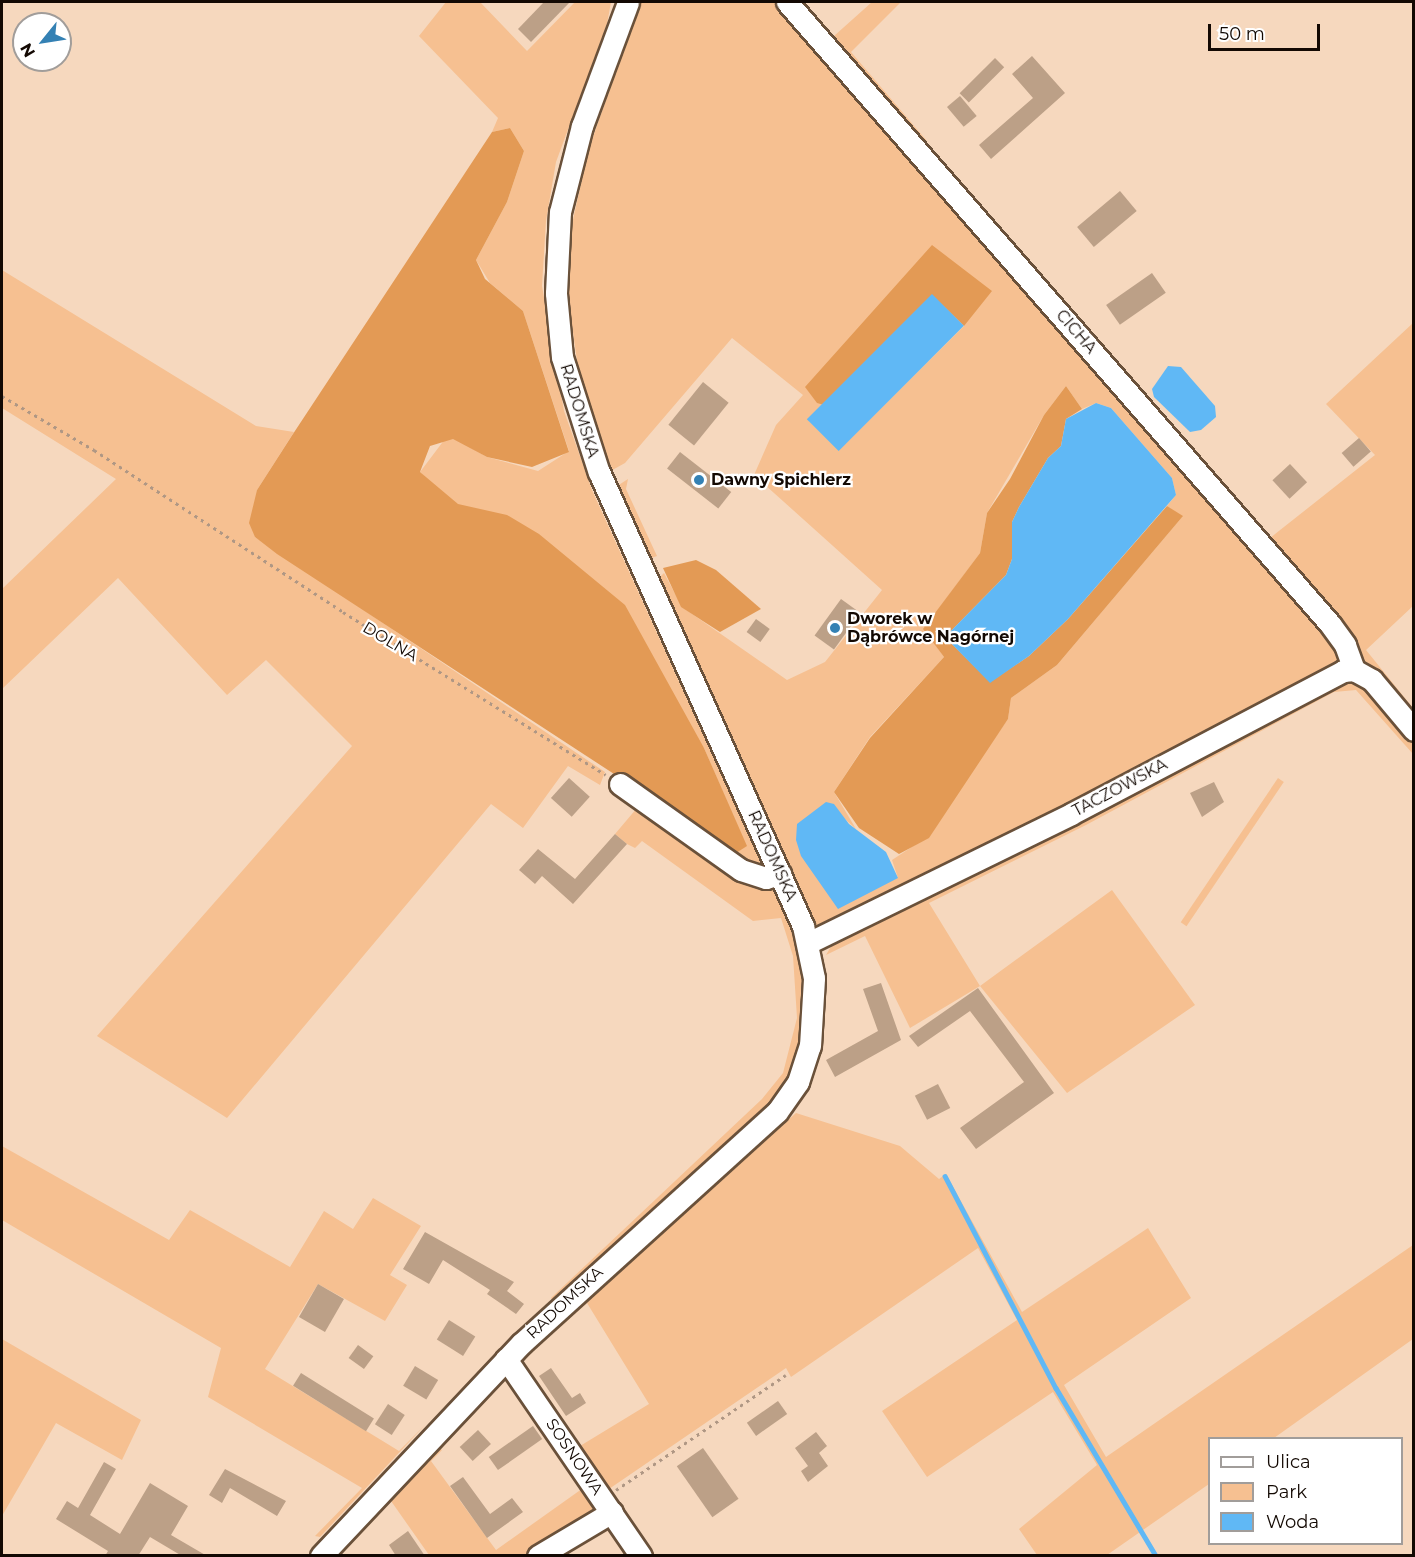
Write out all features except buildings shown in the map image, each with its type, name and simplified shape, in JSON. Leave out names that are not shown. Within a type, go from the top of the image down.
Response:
[{"type":"street","name":"RADOMSKA","points":[[321,1556],[506,1359],[788,1099],[810,1046],[815,988],[808,944],[780,874],[599,473],[562,357],[556,284],[560,212],[582,126],[628,2]]},
{"type":"street","name":"CICHA","points":[[787,2],[1330,624],[1345,645],[1354,670]]},
{"type":"street","points":[[1354,670],[1377,686],[1413,730]]},
{"type":"street","name":"TACZOWSKA","points":[[808,944],[1071,814],[1332,676],[1354,670]]},
{"type":"street","points":[[620,784],[741,870],[766,878],[780,874]]},
{"type":"street","name":"SOSNOWA","points":[[506,1359],[641,1556]]},
{"type":"street","points":[[538,1556],[608,1506]]},
{"type":"path","name":"DOLNA","points":[[2,396],[94,450],[343,612],[620,784]]},
{"type":"path","points":[[608,1506],[786,1375]]},
{"type":"green space","points":[[446,2],[480,2],[527,51],[575,2],[611,2],[607,24],[556,162],[546,221],[542,286],[564,411],[592,490],[764,869],[733,855],[746,846],[704,748],[420,472],[448,435],[487,457],[538,471],[569,451],[523,311],[490,283],[476,260],[507,202],[524,151],[510,128],[492,132],[498,118],[419,36]]},
{"type":"green space","points":[[641,2],[775,2],[1325,627],[1343,662],[821,929],[813,927],[656,581],[664,573],[682,607],[787,680],[825,662],[882,590],[754,475],[776,425],[803,395],[732,338],[625,463],[607,473],[583,403],[566,283],[572,224],[589,148]],"holes":[[[932,294],[967,317],[964,326],[839,450],[809,421]],[[1066,386],[1082,409],[1096,403],[1111,408],[1172,478],[1176,495],[1167,506],[1182,517],[1057,665],[1011,698],[1008,719],[924,839],[892,860],[898,878],[826,802],[856,829],[834,792],[870,737],[944,657],[924,629],[980,553],[987,513],[1044,415]]]},
{"type":"green space","points":[[795,2],[804,2],[834,36],[872,2],[901,2],[851,52],[927,141],[910,132]]},
{"type":"green space","points":[[2,270],[256,426],[294,432],[257,490],[255,537],[605,772],[600,785],[568,766],[523,828],[491,804],[227,1118],[97,1036],[352,746],[266,660],[227,695],[118,578],[2,689],[2,589],[116,479],[2,408]]},
{"type":"green space","points":[[1413,323],[1413,606],[1366,650],[1413,708],[1413,721],[1361,664],[1265,542],[1375,455],[1326,404]]},
{"type":"green space","points":[[628,479],[626,489],[657,556],[646,560],[614,488]]},
{"type":"green space","points":[[1348,679],[1359,681],[1388,710],[1413,741],[1413,754],[1356,690],[1334,692],[1086,825],[929,903],[980,986],[910,1028],[865,936],[826,955],[833,943]]},
{"type":"green space","points":[[1278,778],[1284,782],[1187,926],[1181,922]]},
{"type":"green space","points":[[637,808],[778,884],[793,919],[807,991],[797,1065],[772,1104],[555,1303],[551,1298],[762,1099],[783,1073],[797,1018],[793,956],[781,918],[753,921],[642,841],[635,848],[627,844],[615,834]]},
{"type":"green space","points":[[1112,890],[1195,1005],[1067,1093],[980,986]]},
{"type":"green space","points":[[796,1113],[900,1146],[939,1179],[946,1174],[1022,1312],[1148,1228],[1191,1298],[1064,1385],[1106,1457],[1413,1245],[1413,1339],[1275,1437],[1208,1437],[1208,1485],[1107,1555],[1037,1555],[1019,1529],[1097,1465],[1053,1392],[927,1477],[882,1411],[1017,1320],[978,1248],[791,1377],[786,1368],[609,1489],[580,1446],[649,1404],[587,1303],[561,1326],[559,1323]]},
{"type":"green space","points":[[2,1146],[169,1240],[190,1210],[290,1267],[324,1211],[353,1229],[373,1198],[421,1226],[390,1275],[407,1285],[385,1321],[318,1284],[265,1369],[399,1451],[426,1424],[320,1537],[315,1536],[362,1488],[208,1397],[221,1348],[2,1220]]},
{"type":"green space","points":[[2,1339],[141,1420],[122,1460],[56,1423],[2,1516]]},
{"type":"green space","points":[[434,1445],[442,1450],[431,1461],[496,1550],[586,1486],[604,1505],[531,1556],[429,1555],[391,1501],[373,1519],[369,1515],[404,1477],[410,1480],[421,1470],[417,1462]]},
{"type":"shaded area","points":[[510,128],[524,151],[507,202],[476,260],[485,279],[523,311],[569,452],[532,467],[487,457],[453,439],[430,446],[420,472],[458,504],[507,515],[539,534],[625,605],[704,748],[747,846],[733,855],[729,849],[277,554],[255,537],[249,523],[257,490],[492,132]]},
{"type":"shaded area","points":[[932,245],[992,291],[964,326],[932,295],[824,405],[817,403],[805,387]]},
{"type":"shaded area","points":[[1066,386],[1082,409],[1066,419],[1061,446],[1048,458],[1012,522],[1012,559],[1006,575],[945,637],[990,682],[1029,656],[1068,619],[1167,506],[1183,516],[1057,665],[1011,698],[1008,719],[929,838],[899,854],[859,828],[834,792],[870,738],[944,657],[923,629],[980,553],[987,513],[1010,479],[1044,415]]},
{"type":"shaded area","points":[[696,560],[716,570],[761,609],[720,632],[681,607],[663,568]]},
{"type":"water","points":[[932,294],[964,326],[839,451],[807,419]]},
{"type":"water","points":[[1168,366],[1181,367],[1215,406],[1216,417],[1201,430],[1190,432],[1154,397],[1152,389]]},
{"type":"water","points":[[1096,403],[1111,408],[1172,478],[1176,495],[1068,619],[1029,656],[990,683],[945,637],[1006,575],[1012,559],[1012,522],[1019,507],[1048,458],[1061,446],[1066,419]]},
{"type":"water","points":[[826,802],[834,804],[849,824],[886,852],[898,878],[838,909],[801,856],[796,840],[797,824]]},
{"type":"waterway","points":[[945,1176],[1056,1388],[1156,1556]]},
{"type":"place","name":"Dawny Spichlerz","points":[[699,480]]},
{"type":"place","name":"Dworek w Dąbrówce Nagórnej","points":[[835,628]]}]
